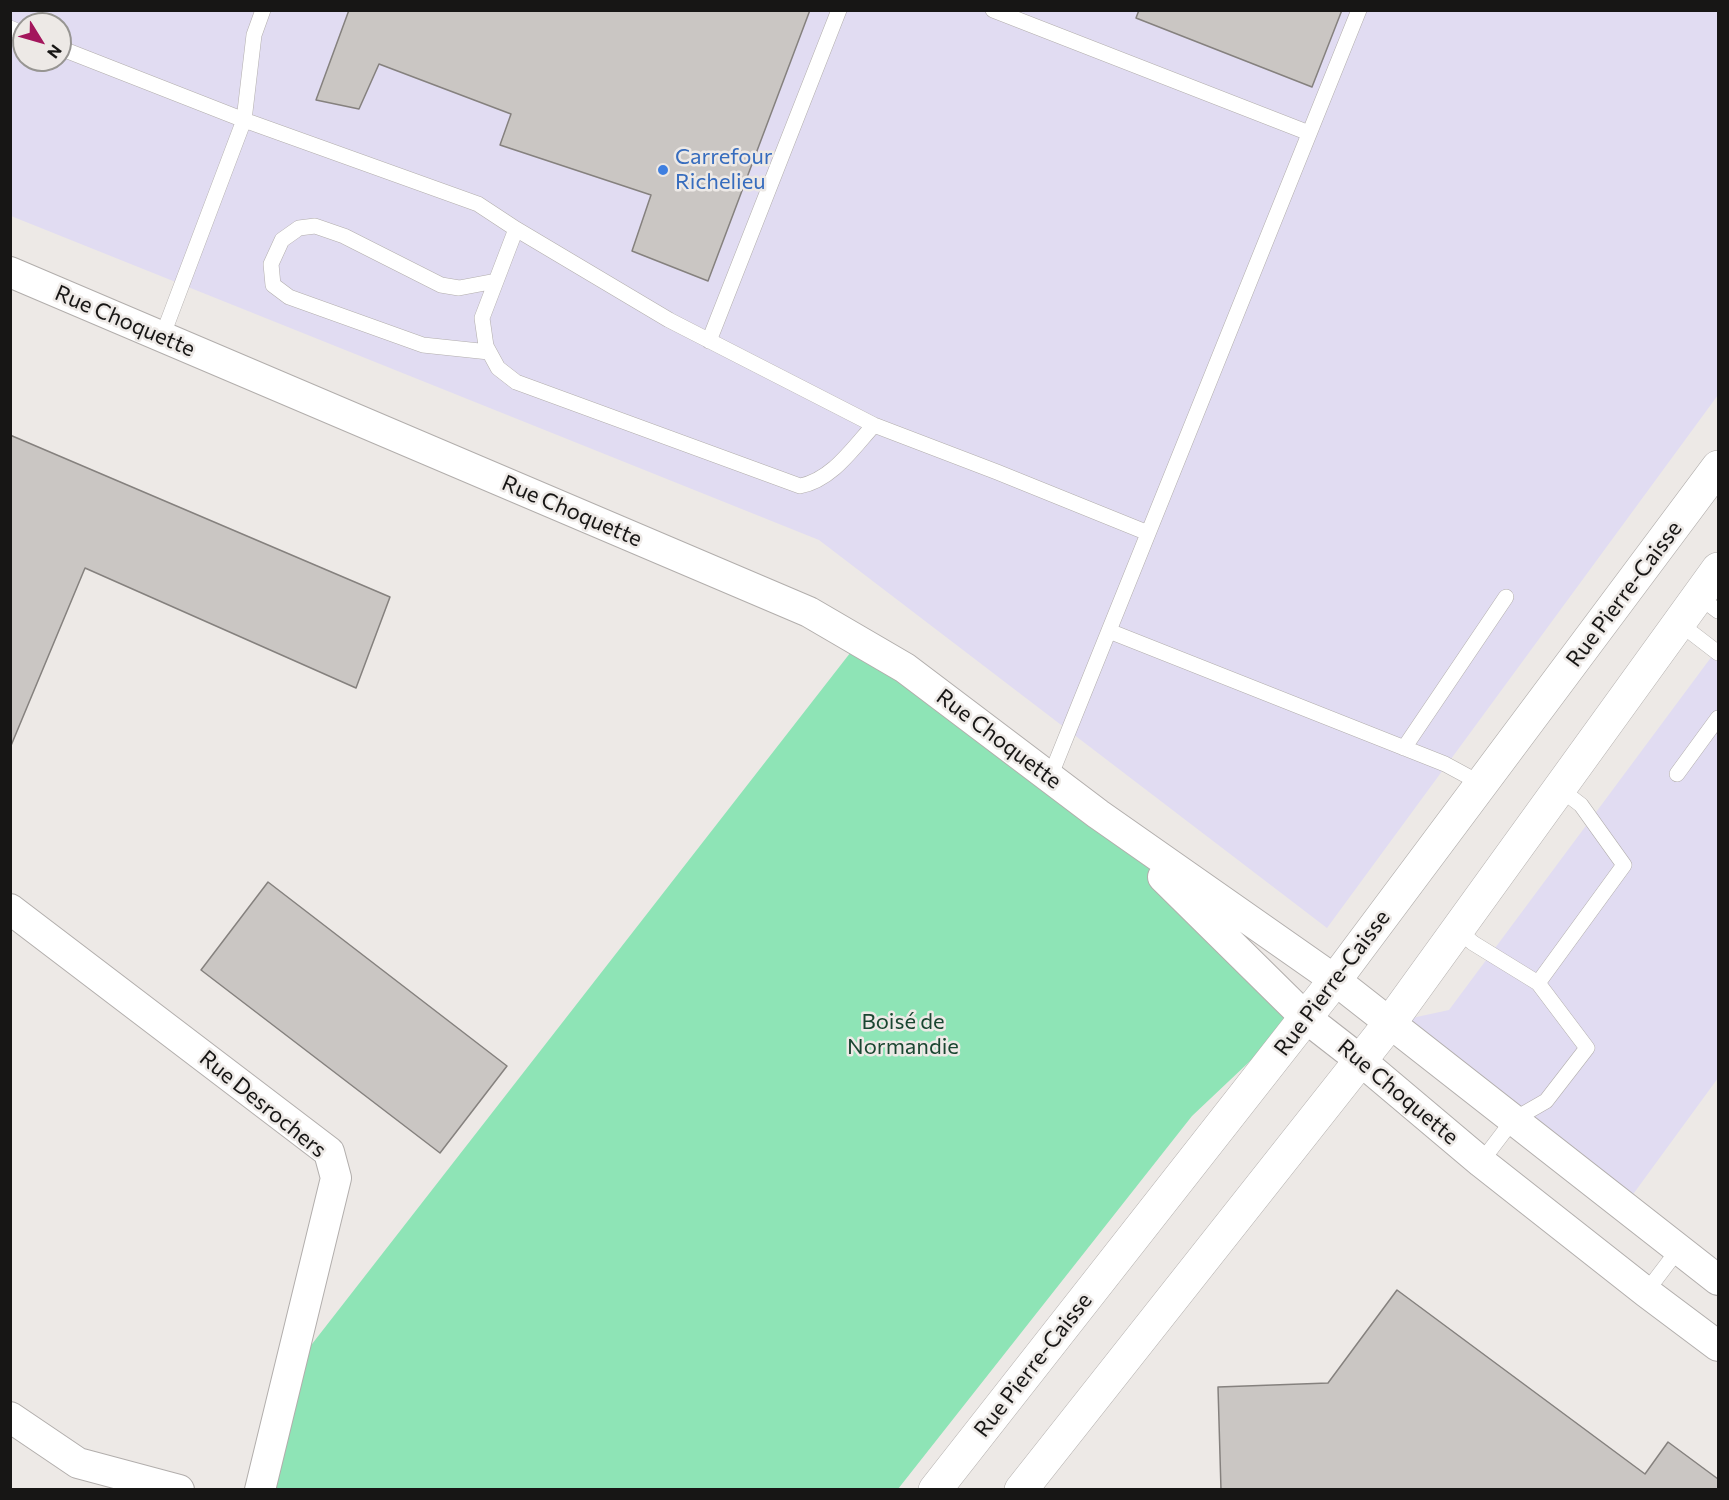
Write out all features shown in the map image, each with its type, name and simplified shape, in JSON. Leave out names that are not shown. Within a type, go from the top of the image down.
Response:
[{"type":"street","name":"Rue Choquette","points":[[10,272],[809,612],[905,668],[1098,814],[1335,980],[1719,1280]]},
{"type":"street","name":"Rue Pierre-Caisse","points":[[935,1490],[1306,1018],[1719,467]]},
{"type":"street","points":[[1021,1490],[1390,1023],[1679,623],[1708,604],[1719,569]]},
{"type":"street","name":"Rue Choquette","points":[[1098,814],[1306,1018],[1360,1060],[1481,1162],[1646,1292],[1719,1346]]},
{"type":"street","name":"Rue Desrochers","points":[[10,909],[329,1152],[336,1178],[260,1490]]},
{"type":"street","points":[[10,1417],[78,1463],[178,1490]]},
{"type":"lane","points":[[162,337],[244,120],[254,35],[263,10]]},
{"type":"lane","points":[[709,341],[839,10]]},
{"type":"lane","points":[[993,10],[1309,133]]},
{"type":"lane","points":[[1050,777],[1359,10]]},
{"type":"lane","points":[[72,53],[244,120],[478,204],[669,320],[874,425],[1148,533]]},
{"type":"lane","points":[[489,352],[423,345],[289,297],[273,285],[271,264],[282,240],[299,228],[315,226],[344,236],[441,285],[459,288],[496,281]]},
{"type":"lane","points":[[516,229],[482,318],[489,352],[498,368],[516,382],[800,486],[813,483],[838,465],[874,425]]},
{"type":"lane","points":[[1404,748],[1506,597]]},
{"type":"lane","points":[[1679,623],[1719,653]]},
{"type":"lane","points":[[1109,631],[1446,764],[1482,784]]},
{"type":"lane","points":[[1677,774],[1719,718]]},
{"type":"lane","points":[[1538,983],[1624,865],[1581,805],[1559,788]]},
{"type":"lane","points":[[1457,930],[1473,943],[1538,983],[1587,1048],[1546,1101],[1513,1120],[1481,1162]]},
{"type":"lane","points":[[1646,1292],[1678,1250]]},
{"type":"shaded area","points":[[10,11],[1718,11],[1718,395],[1327,928],[819,540],[11,216]]},
{"type":"shaded area","points":[[1718,648],[1718,1078],[1623,1208],[1389,1023],[1449,1010]]},
{"type":"green space","name":"Boisé de Normandie","points":[[861,639],[1141,848],[1302,1012],[1192,1116],[898,1489],[269,1490],[305,1353]]},
{"type":"building","name":"Carrefour Richelieu","points":[[349,10],[810,10],[708,281],[632,251],[651,195],[500,145],[511,114],[379,64],[359,109],[316,100]]},
{"type":"building","points":[[1139,10],[1342,10],[1312,87],[1136,18]]},
{"type":"building","points":[[10,435],[390,597],[356,688],[85,568],[10,748]]},
{"type":"building","points":[[268,882],[507,1066],[440,1153],[201,970]]},
{"type":"building","points":[[1397,1290],[1645,1474],[1668,1442],[1718,1479],[1718,1490],[1221,1490],[1218,1387],[1328,1383]]},
{"type":"place","name":"Carrefour Richelieu","points":[[663,170]]}]
